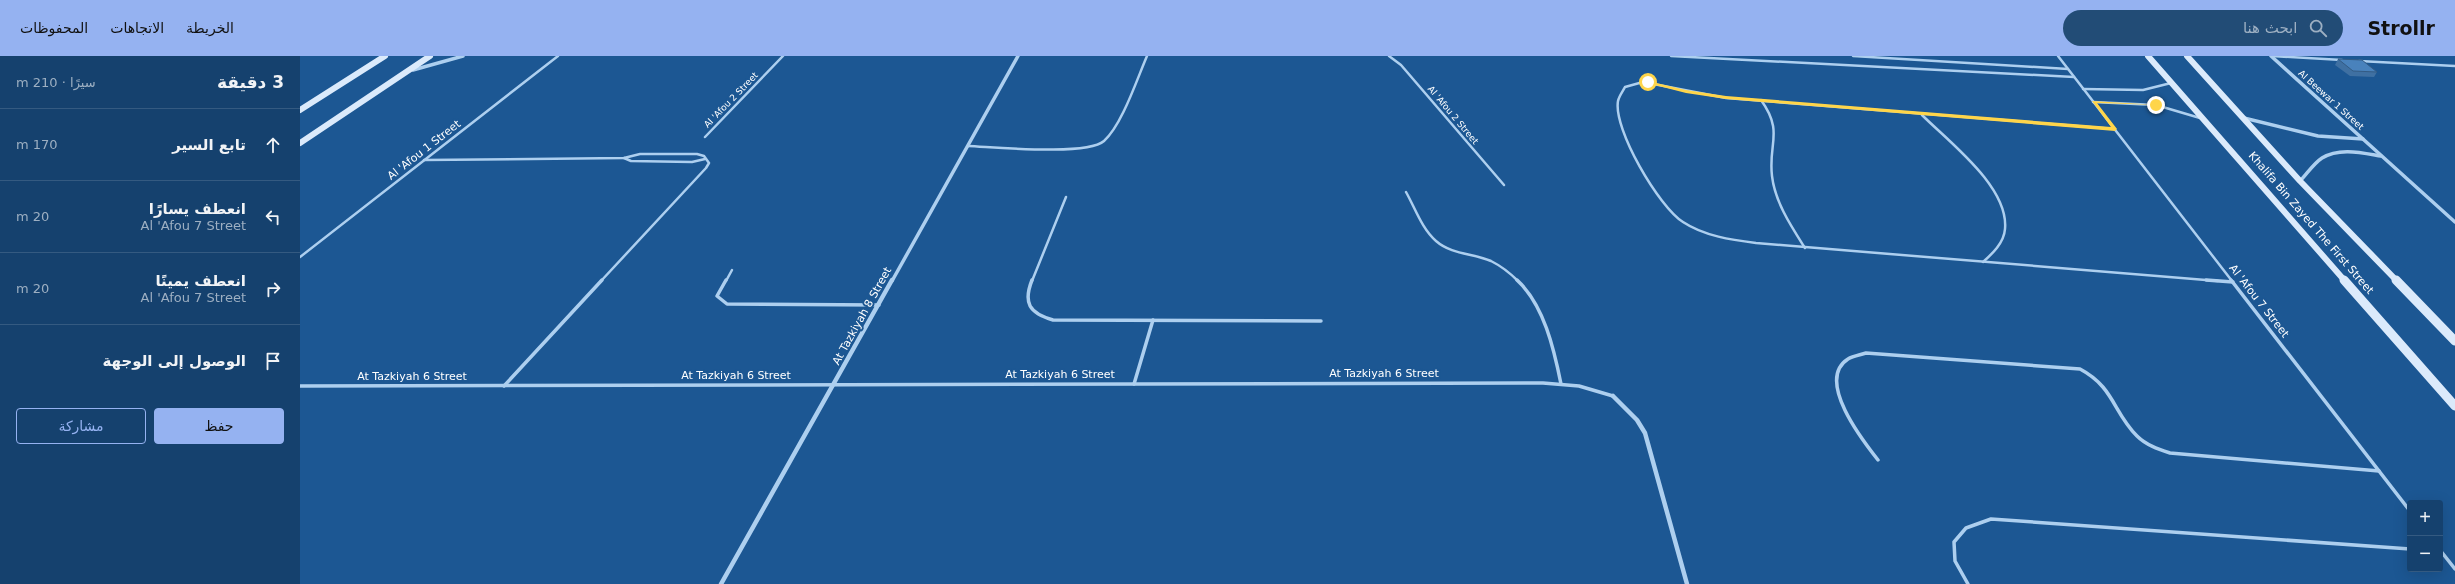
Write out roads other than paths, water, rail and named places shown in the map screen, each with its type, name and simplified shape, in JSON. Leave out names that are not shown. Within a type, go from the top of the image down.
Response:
[{"type":"main road","points":[[300,110],[385,56]]},
{"type":"main road","points":[[300,143],[430,56]]},
{"type":"main road","name":"Khalifa Bin Zayed The First Street","points":[[2148,56],[2207,120],[2455,406]]},
{"type":"main road","name":"Khalifa Bin Zayed The First Street","points":[[2187,56],[2300,181],[2455,341]]},
{"type":"street","points":[[407,72],[464,56]]},
{"type":"street","name":"At Tazkiyah 8 Street","points":[[721,584],[1018,56]]},
{"type":"street","name":"Al Beewar 1 Street","points":[[2272,56],[2455,222]]},
{"type":"street","name":"Al Beewar 1 Street","points":[[2242,117],[2315,136],[2341,140],[2363,139]]},
{"type":"street","points":[[2300,181],[2321,159],[2332,154],[2352,153],[2382,156]]},
{"type":"street","name":"At Tazkiyah 6 Street","points":[[1613,396],[1633,416],[1645,433],[1687,584]]},
{"type":"lane","name":"Al 'Afou 1 Street","points":[[300,257],[558,56]]},
{"type":"lane","name":"Al 'Afou 2 Street","points":[[705,137],[784,56]]},
{"type":"lane","points":[[968,146],[1075,150],[1096,146],[1105,140],[1123,112],[1147,56]]},
{"type":"lane","name":"Al 'Afou 2 Street","points":[[1389,56],[1401,65],[1504,185]]},
{"type":"lane","points":[[1671,56],[2074,77]]},
{"type":"lane","points":[[1854,56],[2068,69]]},
{"type":"lane","name":"Al 'Afou 7 Street","points":[[2058,56],[2407,507]]},
{"type":"lane","points":[[2272,56],[2347,60]]},
{"type":"lane","points":[[2355,61],[2455,66]]},
{"type":"lane","points":[[2115,129],[1706,95],[1637,82],[1627,84],[1622,90],[1617,110],[1628,143],[1637,161],[1677,217],[1706,231],[1740,241],[1805,248],[2233,282]]},
{"type":"lane","points":[[2083,89],[2142,90],[2160,88],[2172,82]]},
{"type":"lane","points":[[1761,100],[1771,114],[1776,129],[1772,159],[1776,193],[1789,222],[1805,248]]},
{"type":"lane","points":[[2094,102],[2156,105],[2207,120]]},
{"type":"lane","points":[[1921,114],[1992,190],[2003,210],[2005,230],[2001,242],[1994,252],[1983,262]]},
{"type":"lane","points":[[424,160],[624,158],[640,154],[697,154],[704,156],[709,163],[504,386]]},
{"type":"lane","points":[[624,158],[631,161],[687,163],[705,159]]},
{"type":"lane","points":[[1406,192],[1436,241],[1454,251],[1497,264],[1514,274],[1534,304],[1546,326],[1555,351],[1561,384]]},
{"type":"lane","points":[[1066,197],[1027,293],[1029,305],[1038,315],[1053,320],[1321,321]]},
{"type":"lane","points":[[732,270],[717,296],[718,299],[727,304],[878,305]]},
{"type":"lane","points":[[1134,384],[1153,320]]},
{"type":"lane","points":[[1878,460],[1850,421],[1840,400],[1837,385],[1838,376],[1845,361],[1852,356],[1866,353],[2080,369],[2100,381],[2138,439],[2157,450],[2170,453],[2379,471]]},
{"type":"lane","name":"At Tazkiyah 6 Street","points":[[300,386],[1561,384],[1596,390],[1613,396]]},
{"type":"lane","points":[[1968,584],[1954,561],[1952,549],[1954,539],[1960,530],[1968,525],[1991,519],[2407,549]]},
{"type":"lane","points":[[2443,555],[2455,569]]}]
